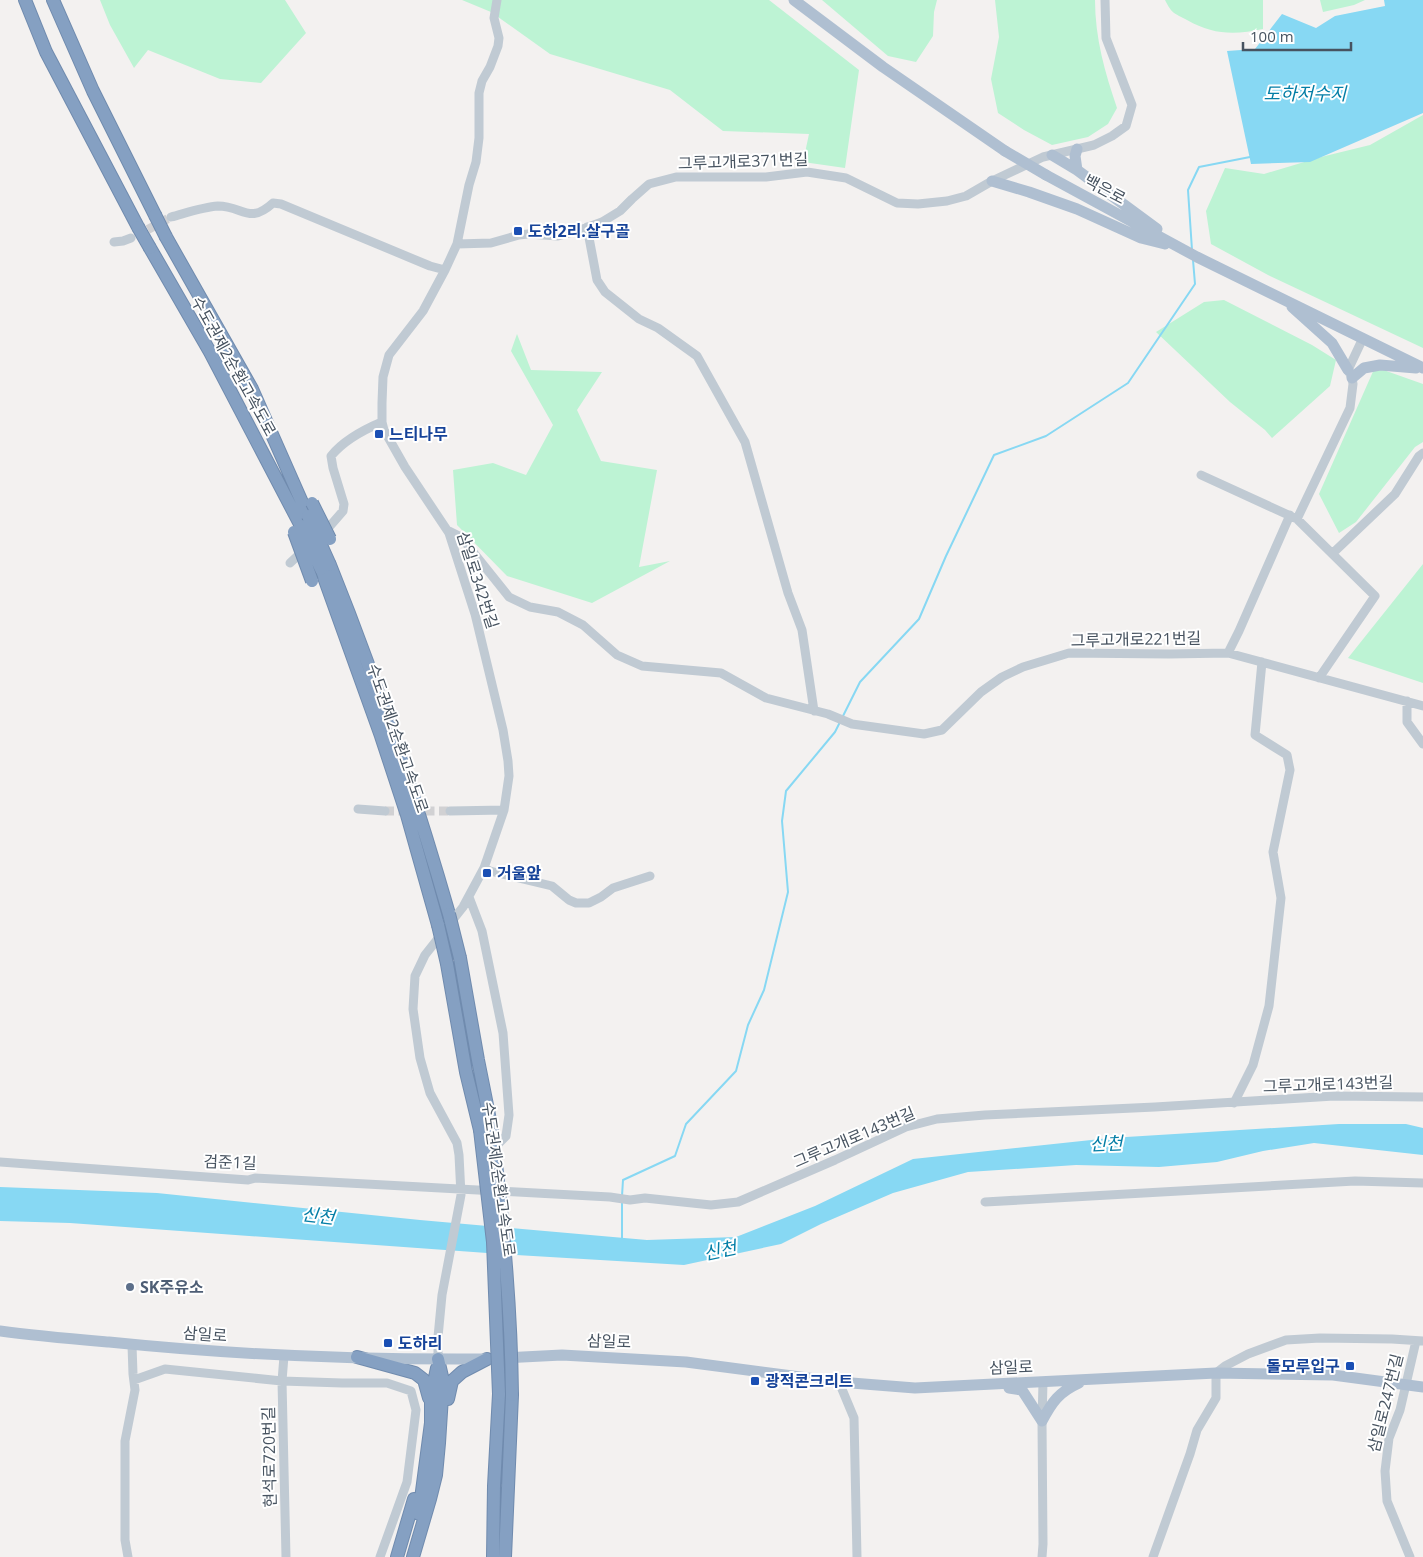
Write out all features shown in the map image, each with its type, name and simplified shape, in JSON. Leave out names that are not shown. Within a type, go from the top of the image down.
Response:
[{"type":"highway","name":"수도권제2순환고속도로","points":[[25,0],[46,52],[135,233],[150,248],[210,352],[301,525],[326,567],[360,640],[434,860],[460,958],[478,1060],[486,1130],[506,1394],[505,1557]]},
{"type":"highway","name":"수도권제2순환고속도로","points":[[53,0],[93,91],[166,237],[252,389],[301,525]]},
{"type":"highway","points":[[252,389],[330,539]]},
{"type":"highway","points":[[301,525],[312,581]]},
{"type":"highway","name":"수도권제2순환고속도로","points":[[326,567],[407,815],[447,964],[466,1072],[486,1130]]},
{"type":"highway","points":[[367,710],[407,815]]},
{"type":"highway","points":[[402,734],[434,860]]},
{"type":"highway","points":[[357,1357],[414,1373],[424,1380],[429,1393],[431,1423]]},
{"type":"highway","points":[[406,1557],[420,1508],[438,1359]]},
{"type":"highway","points":[[414,1557],[436,1475],[443,1381],[438,1359]]},
{"type":"highway","points":[[439,1443],[452,1380],[462,1372],[487,1359]]},
{"type":"highway","name":"수도권제2순환고속도로","points":[[493,1557],[494,1486],[506,1394]]},
{"type":"highway","points":[[397,1557],[427,1449]]},
{"type":"highway","points":[[489,1557],[494,1486]]},
{"type":"highway","points":[[420,1557],[429,1530],[430,1499]]},
{"type":"main road","name":"백은로","points":[[794,0],[883,67],[1005,151],[1046,175],[1189,252],[1423,368]]},
{"type":"main road","points":[[1077,149],[1074,156],[1077,170]]},
{"type":"main road","points":[[1052,155],[1077,170],[1189,252]]},
{"type":"main road","points":[[992,181],[1029,192],[1077,210],[1141,238],[1189,252]]},
{"type":"main road","points":[[1281,298],[1332,343],[1350,374],[1364,368],[1380,365],[1423,368]]},
{"type":"main road","name":"삼일로","points":[[0,1331],[132,1345],[284,1356],[438,1359],[562,1356],[650,1359],[741,1368],[840,1382],[915,1388],[1216,1373],[1334,1375],[1423,1387]]},
{"type":"main road","points":[[993,1384],[1022,1390],[1042,1420],[1056,1399],[1066,1389],[1085,1380]]},
{"type":"street","points":[[171,217],[215,206],[255,214],[264,211],[273,203],[281,204],[430,266],[446,270],[457,244],[469,185],[476,162],[479,138],[479,93],[482,81],[498,46],[499,38],[494,18],[496,0]]},
{"type":"street","name":"그루고개로371번길","points":[[457,244],[491,243],[528,234],[558,236],[588,227],[620,212],[649,184],[676,177],[766,177],[807,172],[846,178],[897,202],[918,204],[966,196],[992,181],[1043,157],[1094,145],[1126,126],[1132,105],[1106,38],[1105,0]]},
{"type":"street","points":[[588,227],[597,280],[605,292],[639,319],[658,328],[697,356],[745,442],[788,593],[802,630],[814,711]]},
{"type":"street","points":[[114,242],[123,241],[135,233]]},
{"type":"street","name":"삼일로342번길","points":[[438,1359],[438,1337],[445,1280],[461,1192],[459,1155],[457,1143],[430,1093],[424,1076],[413,1009],[416,976],[425,955],[463,907],[484,868],[504,810],[509,776],[503,730],[475,614],[461,567],[447,530],[396,453],[382,422],[383,377],[389,355],[423,311],[446,270]]},
{"type":"street","points":[[1228,653],[1293,517],[1350,408],[1350,374],[1363,338]]},
{"type":"street","points":[[290,563],[329,529],[343,511],[344,504],[331,456],[338,447],[366,429],[382,422]]},
{"type":"street","points":[[1333,553],[1395,494],[1419,456],[1423,453]]},
{"type":"street","points":[[1201,475],[1293,517],[1333,553],[1375,596],[1320,678]]},
{"type":"street","name":"그루고개로221번길","points":[[447,530],[461,537],[509,597],[530,607],[558,612],[583,625],[617,655],[642,666],[721,673],[766,698],[828,714],[852,724],[924,734],[942,730],[981,692],[1002,677],[1023,667],[1069,653],[1228,653],[1423,706]]},
{"type":"street","name":"그루고개로143번길","points":[[1234,1102],[1252,1065],[1269,1006],[1281,898],[1273,852],[1290,770],[1287,755],[1255,735],[1262,662]]},
{"type":"street","points":[[1406,701],[1407,722],[1423,744]]},
{"type":"street","points":[[358,809],[385,811]]},
{"type":"street","points":[[450,811],[504,810]]},
{"type":"street","points":[[484,868],[552,886],[569,900],[576,903],[588,903],[601,897],[613,888],[650,876]]},
{"type":"street","points":[[469,897],[482,931],[503,1034],[509,1115],[506,1136],[498,1144]]},
{"type":"street","name":"그루고개로143번길","points":[[610,1197],[630,1200],[645,1198],[711,1205],[738,1202],[791,1180],[906,1127],[937,1119],[1334,1096],[1423,1097]]},
{"type":"street","name":"검준1길","points":[[0,1162],[248,1180],[255,1178],[461,1192],[610,1197]]},
{"type":"street","points":[[985,1202],[1346,1182],[1423,1183]]},
{"type":"street","name":"삼일로","points":[[1216,1373],[1248,1354],[1286,1340],[1320,1338],[1420,1341]]},
{"type":"street","name":"삼일로247번길","points":[[1410,1557],[1387,1501],[1385,1471],[1389,1438],[1400,1410],[1420,1341]]},
{"type":"street","points":[[128,1557],[126,1540],[125,1441],[134,1403],[135,1390],[132,1345]]},
{"type":"street","name":"현석로720번길","points":[[284,1356],[282,1381],[286,1557]]},
{"type":"street","points":[[134,1380],[165,1369],[282,1381],[387,1382],[411,1391],[416,1410],[407,1482],[380,1557]]},
{"type":"street","points":[[1153,1557],[1197,1430],[1216,1398],[1216,1373]]},
{"type":"street","points":[[840,1382],[854,1418],[857,1557]]},
{"type":"street","points":[[1042,1557],[1043,1382]]},
{"type":"green space","points":[[100,0],[285,0],[306,33],[261,83],[220,79],[148,50],[134,68],[110,25]]},
{"type":"green space","points":[[462,0],[769,0],[859,70],[845,168],[803,162],[809,134],[723,131],[670,90],[550,54],[491,12]]},
{"type":"green space","points":[[822,0],[937,0],[934,12],[933,36],[916,62],[888,56]]},
{"type":"green space","points":[[995,0],[1095,0],[1095,14],[1102,55],[1108,82],[1117,108],[1108,124],[1088,137],[1052,145],[998,113],[991,79],[999,37]]},
{"type":"green space","points":[[1165,0],[1263,0],[1263,29],[1234,33],[1206,29],[1174,13]]},
{"type":"green space","points":[[1320,0],[1365,0],[1354,5],[1323,12]]},
{"type":"green space","points":[[1423,115],[1423,348],[1268,275],[1211,244],[1206,211],[1225,168],[1264,174],[1370,145]]},
{"type":"green space","points":[[1224,300],[1312,345],[1336,360],[1330,386],[1272,438],[1265,430],[1230,402],[1156,332],[1204,302]]},
{"type":"green space","points":[[517,334],[531,370],[602,372],[577,410],[601,461],[657,470],[639,567],[670,561],[592,603],[507,576],[457,525],[453,470],[493,463],[526,475],[553,425],[511,351]]},
{"type":"green space","points":[[1375,367],[1423,384],[1423,442],[1415,447],[1356,522],[1339,533],[1319,494]]},
{"type":"green space","points":[[1423,564],[1423,683],[1348,658]]},
{"type":"water","name":"도하저수지","points":[[1384,0],[1423,0],[1423,113],[1310,162],[1251,164],[1227,51],[1255,49],[1282,14],[1316,28],[1335,16],[1385,6]]},
{"type":"water","name":"신천","points":[[1339,1124],[1406,1124],[1423,1128],[1423,1155],[1314,1143],[1263,1151],[1217,1162],[1159,1167],[1076,1165],[968,1172],[893,1193],[821,1224],[781,1244],[684,1265],[501,1254],[70,1223],[0,1221],[0,1187],[157,1193],[420,1220],[647,1240],[736,1237],[815,1206],[913,1159],[1110,1138]]},
{"type":"waterway","points":[[1192,250],[1188,190],[1199,167],[1250,157]]},
{"type":"waterway","points":[[842,718],[860,682],[919,619],[946,556],[994,455],[1046,436],[1128,383],[1195,284],[1193,260]]},
{"type":"waterway","points":[[622,1196],[623,1180],[675,1156],[686,1124],[736,1071],[748,1025],[764,990],[788,892],[782,821],[786,791],[835,732],[840,722]]},
{"type":"waterway","points":[[622,1201],[622,1239]]},
{"type":"tunnel","points":[[136,236],[171,217]]},
{"type":"tunnel","points":[[385,811],[450,811]]},
{"type":"place","name":"도하2리.살구골","points":[[518,231]]},
{"type":"place","name":"느티나무","points":[[379,434]]},
{"type":"place","name":"거울앞","points":[[487,873]]},
{"type":"place","name":"SK주유소","points":[[130,1287]]},
{"type":"place","name":"도하리","points":[[388,1343]]},
{"type":"place","name":"돌모루입구","points":[[1350,1366]]},
{"type":"place","name":"광적콘크리트","points":[[755,1381]]}]
